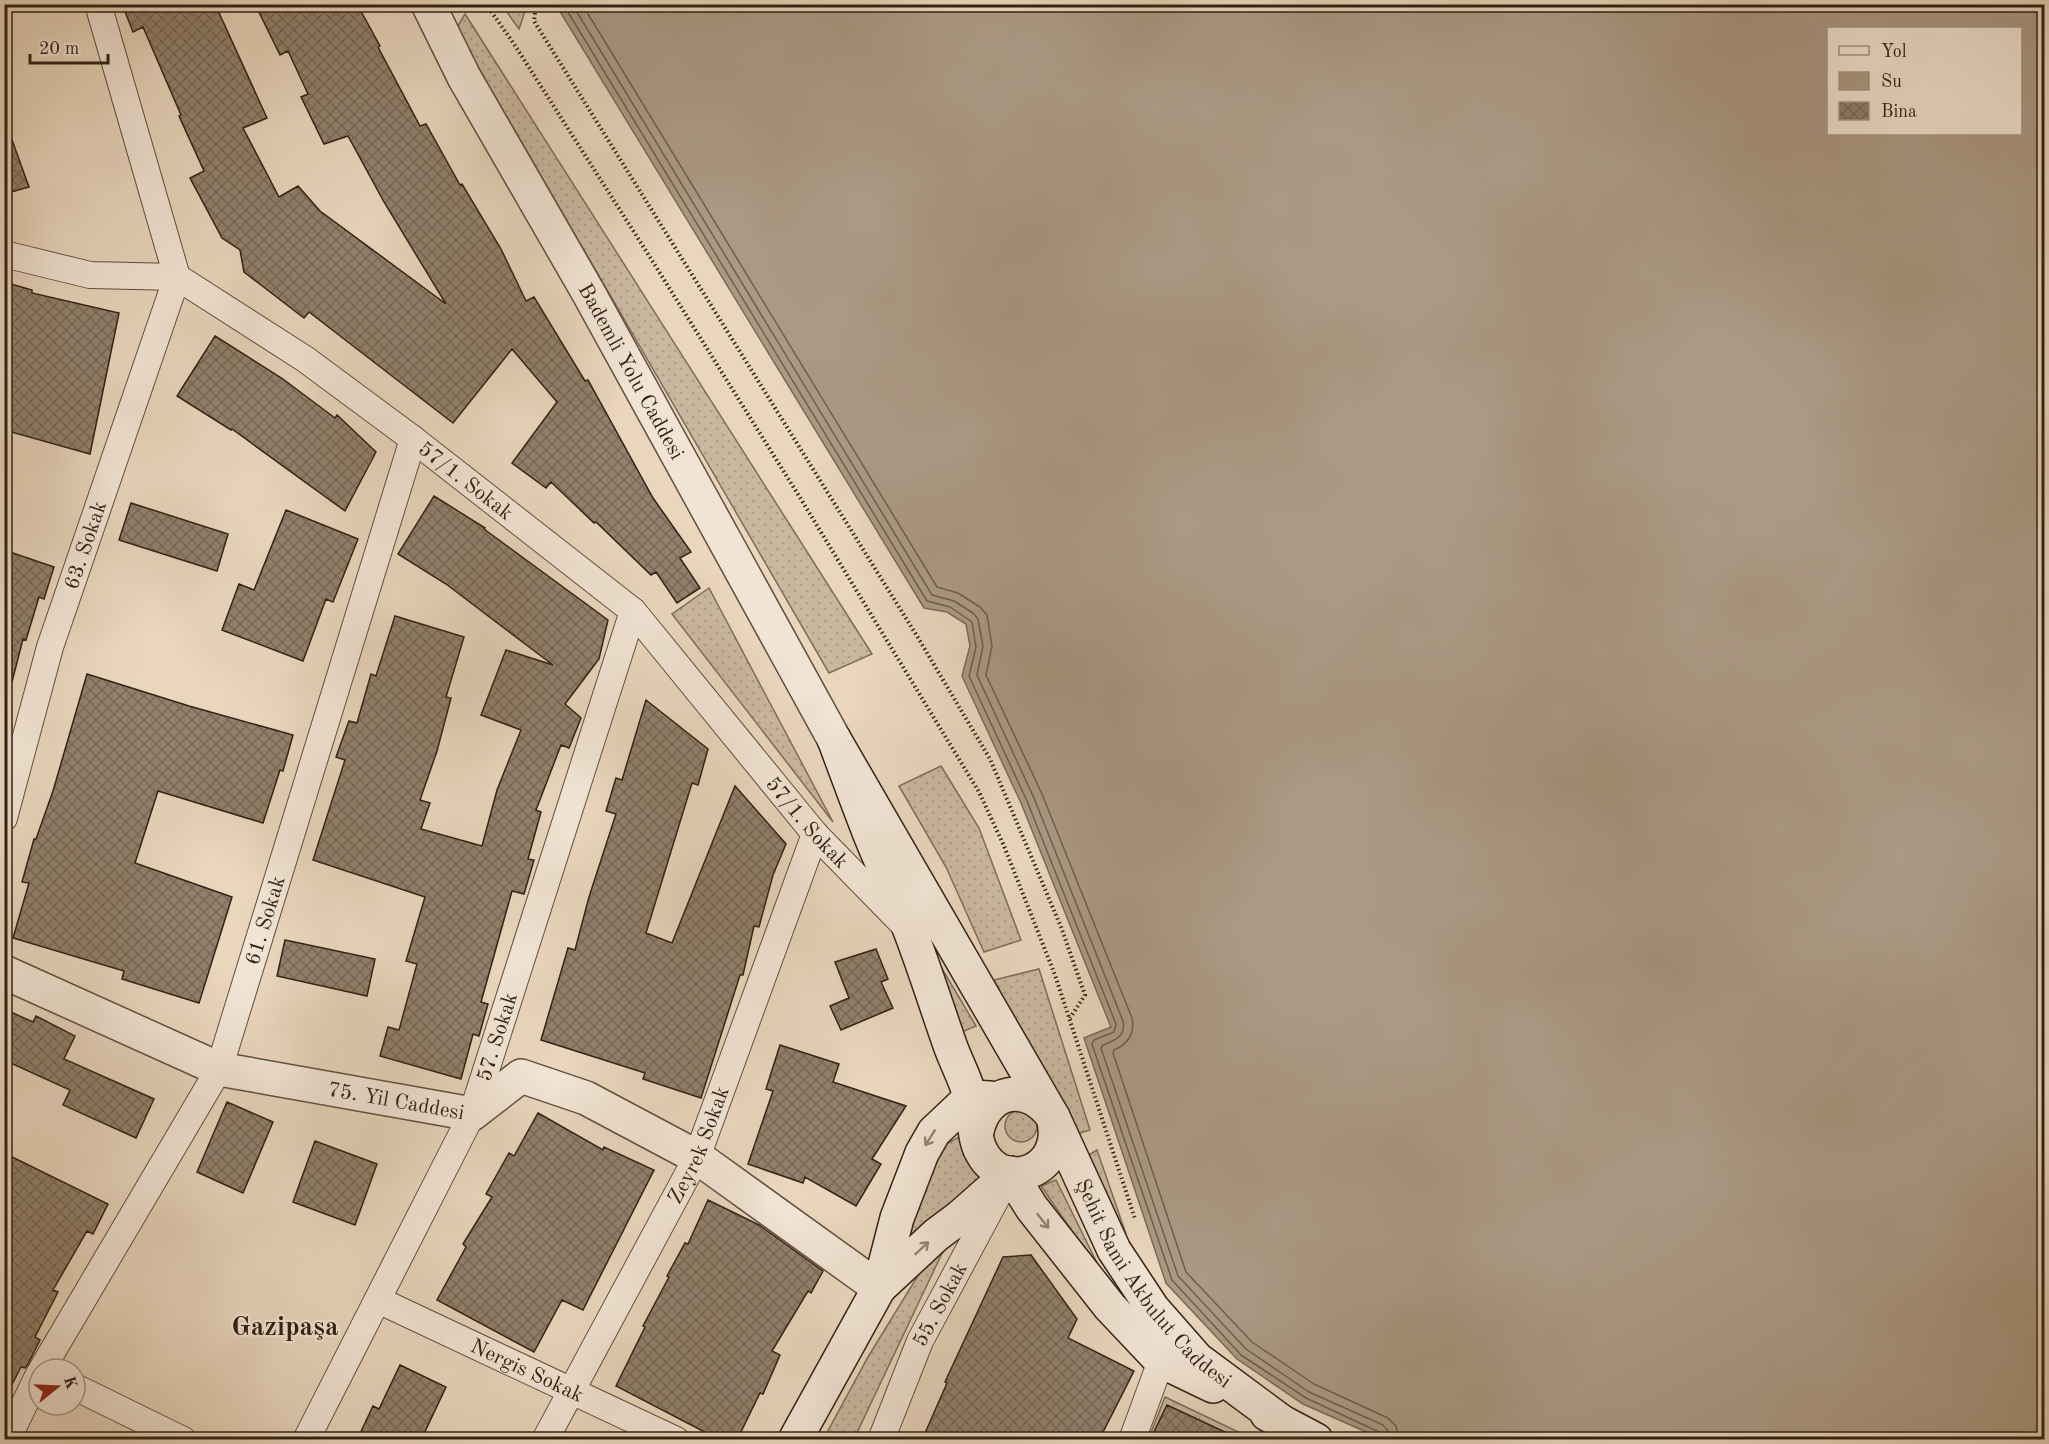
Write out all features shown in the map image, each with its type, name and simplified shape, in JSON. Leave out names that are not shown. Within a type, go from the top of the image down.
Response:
[{"type":"main road","name":"Bademli Yolu Caddesi","points":[[428,4],[464,77],[588,292],[834,739]]},
{"type":"main road","points":[[795,1440],[879,1288],[897,1218],[922,1153],[934,1132],[984,1098],[1018,1094],[1039,1100],[1053,1117],[1056,1141],[1048,1158],[1034,1170],[1022,1174],[999,1170],[983,1155],[978,1145],[976,1131],[987,1107],[984,1098],[950,1048],[911,931],[834,739]]},
{"type":"main road","name":"Şehit Sami Akbulut Caddesi","points":[[834,739],[1053,1117],[1114,1250],[1153,1309],[1197,1359],[1286,1425]]},
{"type":"main road","name":"75. Yil Caddesi","points":[[4,972],[219,1069],[472,1114],[520,1076],[586,1098],[697,1157],[879,1288]]},
{"type":"main road","points":[[879,1288],[936,1235],[1010,1173]]},
{"type":"main road","name":"Şehit Sami Akbulut Caddesi","points":[[1010,1173],[1032,1208],[1110,1307],[1161,1360],[1316,1440]]},
{"type":"street","points":[[4,254],[90,275],[177,277],[98,4]]},
{"type":"street","name":"57/1. Sokak","points":[[177,277],[305,359],[633,611],[815,834],[911,931]]},
{"type":"street","name":"63. Sokak","points":[[4,818],[50,647],[177,277]]},
{"type":"street","name":"61. Sokak","points":[[49,1357],[219,1069],[413,440]]},
{"type":"street","name":"57. Sokak","points":[[306,1440],[472,1114],[633,611]]},
{"type":"street","name":"Zeyrek Sokak","points":[[545,1440],[697,1157],[815,834]]},
{"type":"street","name":"55. Sokak","points":[[881,1440],[920,1341],[1010,1173]]},
{"type":"street","name":"Nergis Sokak","points":[[378,1300],[676,1440]]},
{"type":"street","points":[[1132,1440],[1161,1360]]},
{"type":"street","points":[[87,1393],[183,1440]]},
{"type":"street","points":[[7,1440],[27,1399]]},
{"type":"path","points":[[486,4],[514,44],[654,264],[979,792],[1004,846],[1055,975],[1135,1221]]},
{"type":"path","points":[[536,4],[534,21],[911,626],[990,759],[1060,927],[1085,995],[1070,1018]]},
{"type":"green space","points":[[502,5],[527,5],[519,29]]},
{"type":"green space","points":[[465,14],[872,654],[829,673],[456,29]]},
{"type":"green space","points":[[709,588],[833,822],[672,614]]},
{"type":"green space","points":[[941,766],[979,828],[1021,940],[984,952],[946,867],[899,786]]},
{"type":"green space","points":[[937,960],[976,1026],[962,1032]]},
{"type":"green space","points":[[1039,969],[1090,1130],[1073,1135],[994,980]]},
{"type":"green space","points":[[1021,1110],[1032,1115],[1037,1126],[1032,1137],[1021,1142],[1010,1137],[1005,1126],[1010,1115]]},
{"type":"green space","points":[[965,1134],[987,1177],[900,1252],[942,1146]]},
{"type":"green space","points":[[1097,1150],[1126,1234],[1084,1158]]},
{"type":"green space","points":[[1056,1180],[1105,1279],[1041,1186]]},
{"type":"green space","points":[[938,1243],[945,1247],[854,1439],[823,1440],[868,1357]]},
{"type":"green space","points":[[1165,1397],[1253,1439],[1148,1440]]},
{"type":"water","points":[[556,5],[2044,5],[2044,1439],[1382,1439],[1303,1404],[1237,1359],[1166,1283],[1084,1038],[1111,1027],[1021,803],[962,676],[970,646],[966,624],[947,612],[924,608]]},
{"type":"building","points":[[122,4],[215,4],[267,118],[243,128],[279,197],[298,186],[320,211],[446,304],[384,202],[348,136],[324,144],[301,97],[308,94],[288,51],[280,55],[255,4],[357,4],[420,126],[426,124],[460,185],[462,184],[501,249],[526,301],[534,297],[585,381],[588,380],[653,498],[691,552],[680,558],[700,588],[677,603],[656,572],[651,575],[551,482],[546,488],[512,463],[557,402],[512,349],[453,423],[309,312],[304,318],[244,272],[240,250],[222,238],[190,178],[204,171],[143,27],[133,32]]},
{"type":"building","points":[[7,126],[29,187],[4,194],[4,127]]},
{"type":"building","points":[[4,282],[32,290],[32,293],[119,313],[90,454],[4,430]]},
{"type":"building","points":[[215,336],[283,379],[335,418],[337,415],[376,452],[345,511],[232,429],[177,396]]},
{"type":"building","points":[[434,496],[485,528],[608,620],[599,659],[565,704],[581,718],[569,748],[561,745],[536,810],[541,812],[528,859],[534,860],[524,894],[512,891],[481,1002],[488,1004],[479,1036],[473,1034],[461,1079],[380,1056],[388,1027],[399,1030],[417,964],[406,961],[425,897],[313,860],[345,760],[336,757],[349,721],[357,723],[371,674],[376,676],[395,616],[464,637],[446,697],[451,698],[437,751],[420,800],[430,803],[421,829],[482,846],[497,790],[521,730],[481,715],[506,650],[553,665],[446,584],[398,554]]},
{"type":"building","points":[[131,503],[228,534],[217,571],[119,540]]},
{"type":"building","points":[[286,510],[358,539],[333,602],[326,599],[303,661],[222,630],[239,584],[254,590]]},
{"type":"building","points":[[4,550],[54,567],[44,599],[39,597],[26,640],[23,639],[12,682],[4,681]]},
{"type":"building","points":[[87,674],[293,735],[283,771],[280,770],[263,823],[158,791],[135,863],[232,897],[199,1003],[122,979],[124,971],[13,938],[29,883],[22,882],[34,839],[36,839],[53,791]]},
{"type":"building","points":[[646,700],[708,749],[698,785],[692,783],[646,933],[672,943],[735,786],[786,844],[773,875],[759,927],[754,926],[743,975],[740,975],[701,1098],[643,1079],[645,1073],[541,1040],[568,948],[575,950],[589,897],[616,814],[606,811],[616,778],[622,780]]},
{"type":"building","points":[[285,940],[375,959],[367,996],[277,976]]},
{"type":"building","points":[[876,949],[888,979],[881,982],[893,1008],[841,1030],[830,1006],[849,998],[835,962]]},
{"type":"building","points":[[4,1009],[33,1022],[36,1016],[75,1036],[64,1059],[154,1099],[136,1138],[63,1105],[70,1090],[4,1060]]},
{"type":"building","points":[[780,1045],[839,1064],[833,1082],[906,1106],[872,1159],[881,1164],[856,1206],[805,1177],[803,1183],[748,1164],[773,1091],[766,1089]]},
{"type":"building","points":[[227,1102],[273,1122],[243,1193],[197,1172]]},
{"type":"building","points":[[538,1113],[603,1150],[604,1147],[654,1170],[583,1310],[562,1300],[534,1352],[437,1300],[466,1247],[463,1244],[492,1197],[486,1194],[509,1153],[514,1156]]},
{"type":"building","points":[[315,1141],[377,1164],[355,1225],[293,1202]]},
{"type":"building","points":[[4,1153],[108,1204],[93,1234],[87,1231],[53,1290],[58,1292],[35,1337],[40,1340],[32,1357],[27,1357],[27,1365],[25,1368],[21,1367],[4,1400]]},
{"type":"building","points":[[708,1200],[759,1225],[823,1271],[811,1293],[808,1291],[772,1351],[780,1355],[763,1394],[760,1393],[737,1440],[720,1440],[616,1386],[645,1327],[643,1326],[669,1277],[667,1276],[685,1243],[688,1244]]},
{"type":"building","points":[[1031,1255],[1077,1319],[1068,1338],[1134,1371],[1099,1440],[922,1440],[947,1383],[945,1382],[1003,1257]]},
{"type":"building","points":[[400,1365],[446,1387],[421,1440],[357,1440],[373,1406],[379,1409]]},
{"type":"building","points":[[1167,1405],[1242,1440],[1150,1440]]},
{"type":"district","name":"Gazipaşa","points":[[285,1326]]}]
